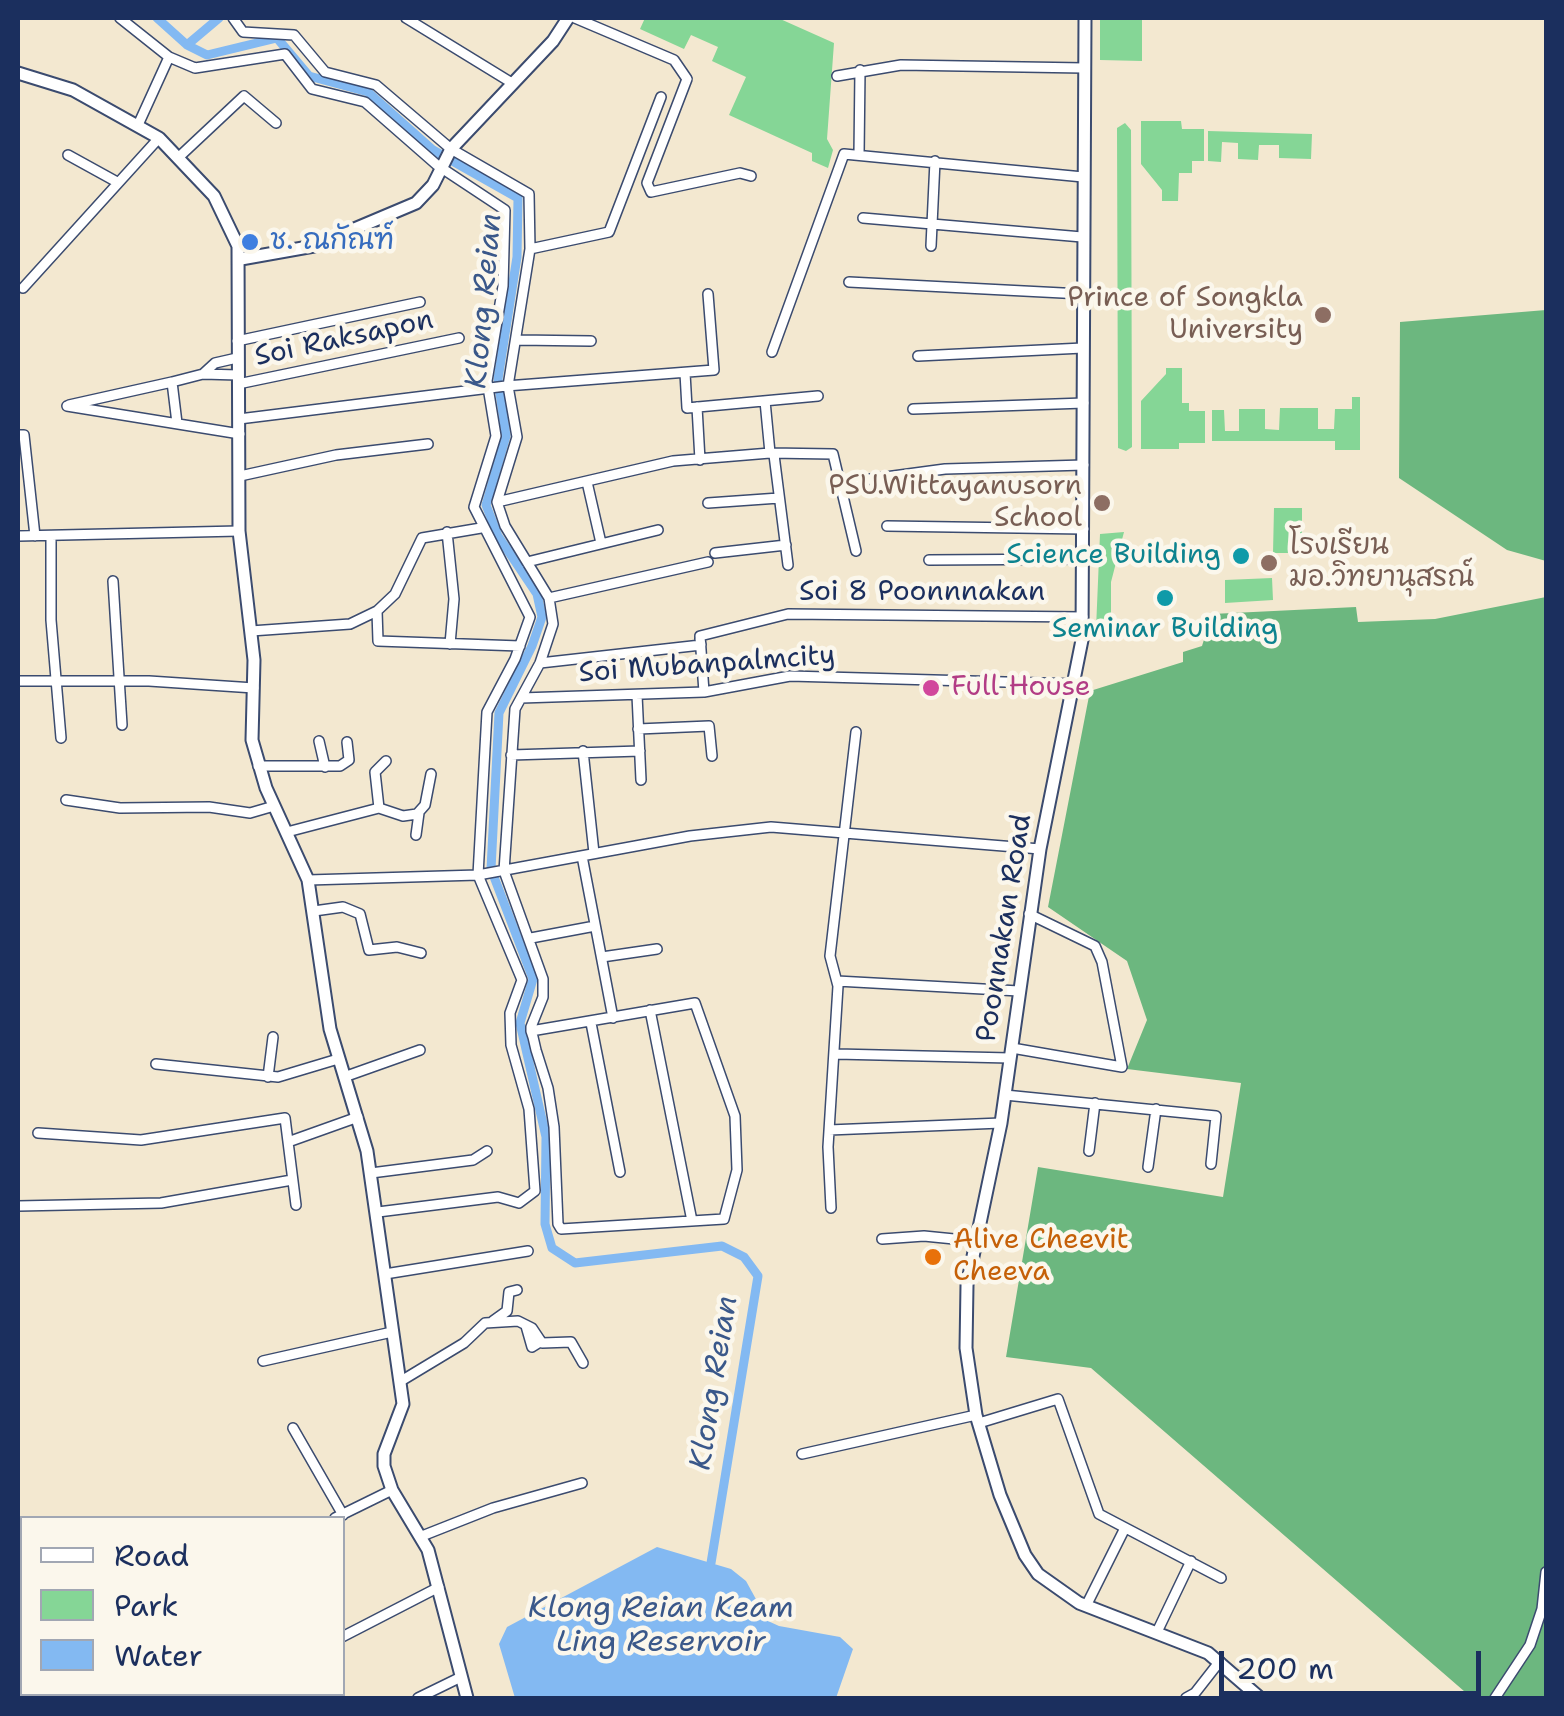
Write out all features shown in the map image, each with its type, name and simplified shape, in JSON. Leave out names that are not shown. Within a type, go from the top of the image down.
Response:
[{"type":"street","points":[[120,18],[134,21],[169,57],[200,68],[282,52],[312,89],[365,102],[442,168],[505,210],[503,286],[489,388],[496,436],[474,507],[481,528],[528,608],[530,622],[487,712],[480,875],[522,980],[510,1014],[511,1045],[529,1109],[535,1191],[519,1203],[498,1197],[378,1212]]},
{"type":"street","points":[[232,18],[243,32],[294,35],[325,72],[376,85],[451,149],[525,188],[533,209],[530,249],[518,340],[507,386],[516,436],[497,502],[505,526],[549,598],[552,628],[540,664],[516,709],[502,872],[531,938],[544,990],[531,1031],[554,1127],[559,1227],[724,1219],[738,1160],[732,1102],[703,1034],[695,1004],[531,1031]]},
{"type":"street","points":[[406,18],[512,83]]},
{"type":"street","points":[[241,259],[314,246],[412,206],[442,168],[451,149],[572,18],[674,60],[686,79],[647,184],[650,190],[740,173],[751,176]]},
{"type":"street","name":"Poonnakan Road","points":[[1085,18],[1083,617],[1076,684],[1040,849],[1001,1124],[974,1241],[965,1324],[978,1419],[1006,1511],[1032,1566],[1058,1592],[1220,1660],[1260,1698]]},
{"type":"street","points":[[138,125],[169,57]]},
{"type":"street","points":[[838,76],[900,65],[1084,68]]},
{"type":"street","points":[[859,156],[860,70]]},
{"type":"street","points":[[18,72],[73,90],[159,138],[180,156],[226,215],[241,259],[237,341],[238,531],[251,631],[252,731],[258,766],[308,880],[328,1018],[358,1118],[378,1212],[401,1382],[401,1415],[384,1460],[392,1490],[422,1536],[468,1698]]},
{"type":"street","points":[[180,156],[244,96],[276,123]]},
{"type":"street","points":[[530,249],[609,232],[661,98]]},
{"type":"street","points":[[23,288],[159,138]]},
{"type":"street","points":[[68,154],[117,182]]},
{"type":"street","points":[[772,352],[844,154],[1084,177]]},
{"type":"street","points":[[931,246],[934,162]]},
{"type":"street","points":[[863,218],[1082,237]]},
{"type":"street","points":[[849,282],[1082,294]]},
{"type":"street","points":[[239,419],[507,386],[714,370],[708,294]]},
{"type":"street","points":[[237,341],[420,302]]},
{"type":"street","name":"Soi Raksapon","points":[[202,374],[238,379],[460,338]]},
{"type":"street","points":[[518,340],[591,340]]},
{"type":"street","points":[[918,356],[1083,348]]},
{"type":"street","points":[[237,358],[215,363],[202,374],[67,406],[240,434]]},
{"type":"street","points":[[685,372],[687,408],[818,396]]},
{"type":"street","points":[[172,382],[177,423]]},
{"type":"street","points":[[765,401],[788,564]]},
{"type":"street","points":[[913,409],[1084,403]]},
{"type":"street","points":[[697,407],[700,460]]},
{"type":"street","points":[[18,434],[24,434],[34,536]]},
{"type":"street","points":[[240,476],[336,455],[428,444]]},
{"type":"street","points":[[497,502],[673,462],[772,454],[833,454],[856,551]]},
{"type":"street","points":[[841,482],[945,470],[1084,464]]},
{"type":"street","points":[[587,482],[601,544]]},
{"type":"street","points":[[708,502],[780,498]]},
{"type":"street","points":[[887,526],[1084,530]]},
{"type":"street","points":[[251,631],[346,626],[377,611],[400,587],[420,541],[447,532],[481,528]]},
{"type":"street","points":[[18,536],[132,530],[238,531]]},
{"type":"street","points":[[527,562],[658,530]]},
{"type":"street","points":[[447,532],[454,599],[450,644]]},
{"type":"street","points":[[51,536],[55,682],[61,738]]},
{"type":"street","points":[[715,553],[786,545]]},
{"type":"street","points":[[930,560],[1084,560]]},
{"type":"street","points":[[549,598],[708,562]]},
{"type":"street","points":[[112,582],[122,726]]},
{"type":"street","points":[[377,611],[378,641],[520,646]]},
{"type":"street","name":"Soi 8 Poonnnakan","points":[[540,664],[700,640],[788,614],[1083,617]]},
{"type":"street","points":[[700,640],[704,692]]},
{"type":"street","name":"Soi Mubanpalmcity","points":[[521,698],[704,692],[790,676],[1076,684]]},
{"type":"street","points":[[18,681],[254,688]]},
{"type":"street","points":[[637,695],[641,780]]},
{"type":"street","points":[[638,729],[709,726],[712,756]]},
{"type":"street","points":[[831,1208],[829,1130],[837,982],[830,956],[856,732]]},
{"type":"street","points":[[319,741],[325,767]]},
{"type":"street","points":[[258,766],[325,767],[349,760],[346,742]]},
{"type":"street","points":[[583,751],[594,853]]},
{"type":"street","points":[[511,755],[640,751]]},
{"type":"street","points":[[379,808],[375,772],[386,762]]},
{"type":"street","points":[[416,834],[431,774]]},
{"type":"street","points":[[66,800],[120,808],[209,807],[256,814],[274,806]]},
{"type":"street","points":[[287,832],[379,808],[406,816],[419,813]]},
{"type":"street","points":[[308,880],[480,875],[771,826],[1040,849]]},
{"type":"street","points":[[582,856],[613,1018]]},
{"type":"street","points":[[314,910],[342,908],[360,914],[370,950],[397,946],[421,953]]},
{"type":"street","points":[[836,1054],[1011,1053],[1122,1067],[1102,962],[1095,946],[1030,914]]},
{"type":"street","points":[[531,938],[595,926]]},
{"type":"street","points":[[602,957],[657,949]]},
{"type":"street","points":[[837,982],[1019,991]]},
{"type":"street","points":[[650,1010],[692,1221]]},
{"type":"street","points":[[591,1022],[620,1172]]},
{"type":"street","points":[[268,1077],[273,1037]]},
{"type":"street","points":[[344,1076],[420,1050]]},
{"type":"street","points":[[156,1064],[268,1077],[338,1060]]},
{"type":"street","points":[[1005,1095],[1216,1116],[1211,1164]]},
{"type":"street","points":[[1089,1151],[1095,1104]]},
{"type":"street","points":[[1148,1167],[1156,1109]]},
{"type":"street","points":[[38,1133],[142,1140],[285,1118],[296,1205]]},
{"type":"street","points":[[288,1142],[358,1118]]},
{"type":"street","points":[[829,1130],[1001,1124]]},
{"type":"street","points":[[371,1174],[473,1160],[487,1151]]},
{"type":"street","points":[[18,1206],[161,1203],[292,1180]]},
{"type":"street","points":[[882,1239],[924,1236],[974,1241]]},
{"type":"street","points":[[385,1274],[528,1251]]},
{"type":"street","points":[[490,1323],[507,1312],[509,1292],[517,1290]]},
{"type":"street","points":[[401,1382],[469,1339],[481,1323],[525,1324],[540,1342],[574,1344],[583,1363]]},
{"type":"street","points":[[263,1362],[392,1332]]},
{"type":"street","points":[[802,1454],[1058,1399],[1098,1514],[1222,1578]]},
{"type":"street","points":[[293,1428],[339,1516],[392,1490]]},
{"type":"street","points":[[422,1536],[493,1508],[582,1482]]},
{"type":"street","points":[[1086,1606],[1125,1528]]},
{"type":"street","points":[[1158,1632],[1192,1561]]},
{"type":"street","points":[[1495,1698],[1530,1644],[1542,1609],[1546,1572]]},
{"type":"street","points":[[345,1635],[439,1587]]},
{"type":"street","points":[[1186,1698],[1195,1694],[1220,1660]]},
{"type":"street","points":[[418,1698],[461,1676]]},
{"type":"green space","points":[[645,18],[778,18],[834,43],[827,139],[833,150],[828,168],[812,161],[812,153],[729,115],[746,77],[712,61],[718,47],[691,35],[684,49],[640,29]]},
{"type":"green space","points":[[1100,18],[1142,18],[1142,61],[1100,60]]},
{"type":"green space","points":[[1141,121],[1181,121],[1182,129],[1204,129],[1204,161],[1192,161],[1192,173],[1179,173],[1178,201],[1162,201],[1162,190],[1141,164]]},
{"type":"green space","points":[[1125,123],[1131,130],[1132,447],[1126,451],[1118,448],[1117,128]]},
{"type":"green space","points":[[1208,131],[1312,134],[1311,159],[1279,158],[1279,145],[1259,145],[1258,160],[1238,159],[1238,143],[1222,142],[1221,162],[1208,161]]},
{"type":"green space","points":[[1546,310],[1546,561],[1507,550],[1399,478],[1400,322]]},
{"type":"green space","points":[[1166,368],[1182,368],[1182,403],[1189,403],[1189,411],[1205,411],[1205,443],[1179,443],[1179,449],[1141,449],[1141,401],[1166,374]]},
{"type":"green space","points":[[1352,397],[1360,397],[1360,450],[1335,450],[1335,441],[1212,441],[1212,410],[1224,410],[1225,431],[1239,431],[1239,409],[1265,409],[1265,429],[1279,430],[1280,408],[1318,408],[1318,429],[1334,429],[1335,409],[1352,409]]},
{"type":"green space","points":[[1274,508],[1302,508],[1302,553],[1273,553]]},
{"type":"green space","points":[[1124,532],[1111,582],[1111,627],[1096,629],[1100,534]]},
{"type":"green space","points":[[1272,578],[1273,600],[1225,603],[1225,580]]},
{"type":"green space","points":[[1546,597],[1546,1698],[1472,1698],[1091,1368],[1006,1357],[1038,1167],[1223,1197],[1241,1083],[1127,1069],[1147,1020],[1127,961],[1048,907],[1090,691],[1183,662],[1183,652],[1202,646],[1212,614],[1356,607],[1358,622],[1435,619]]},
{"type":"water","name":"Klong Reian Keam Ling Reservoir","points":[[657,1547],[731,1569],[746,1581],[768,1621],[840,1637],[853,1649],[836,1698],[515,1698],[499,1644],[507,1627]]},
{"type":"waterway","name":"Klong Reian","points":[[157,18],[187,45],[207,55],[277,38],[309,76],[368,92],[433,150],[518,198],[517,257],[498,379],[506,436],[486,505],[498,536],[537,594],[542,617],[499,713],[491,869],[533,979],[520,1023],[546,1137],[545,1224],[552,1248],[575,1263],[722,1246],[744,1257],[758,1276],[711,1563]]},
{"type":"waterway","name":"Klong Reian","points":[[187,45],[219,18]]},
{"type":"place","name":"ช. ณกัณฑ์","points":[[250,242]]},
{"type":"place","name":"Prince of Songkla University","points":[[1323,315]]},
{"type":"place","name":"PSU.Wittayanusorn School","points":[[1102,503]]},
{"type":"place","name":"Science Building","points":[[1241,556]]},
{"type":"place","name":"โรงเรียน มอ.วิทยานุสรณ์","points":[[1269,563]]},
{"type":"place","name":"Seminar Building","points":[[1165,598]]},
{"type":"place","name":"Full House","points":[[931,688]]},
{"type":"place","name":"Alive Cheevit Cheeva","points":[[933,1257]]}]
